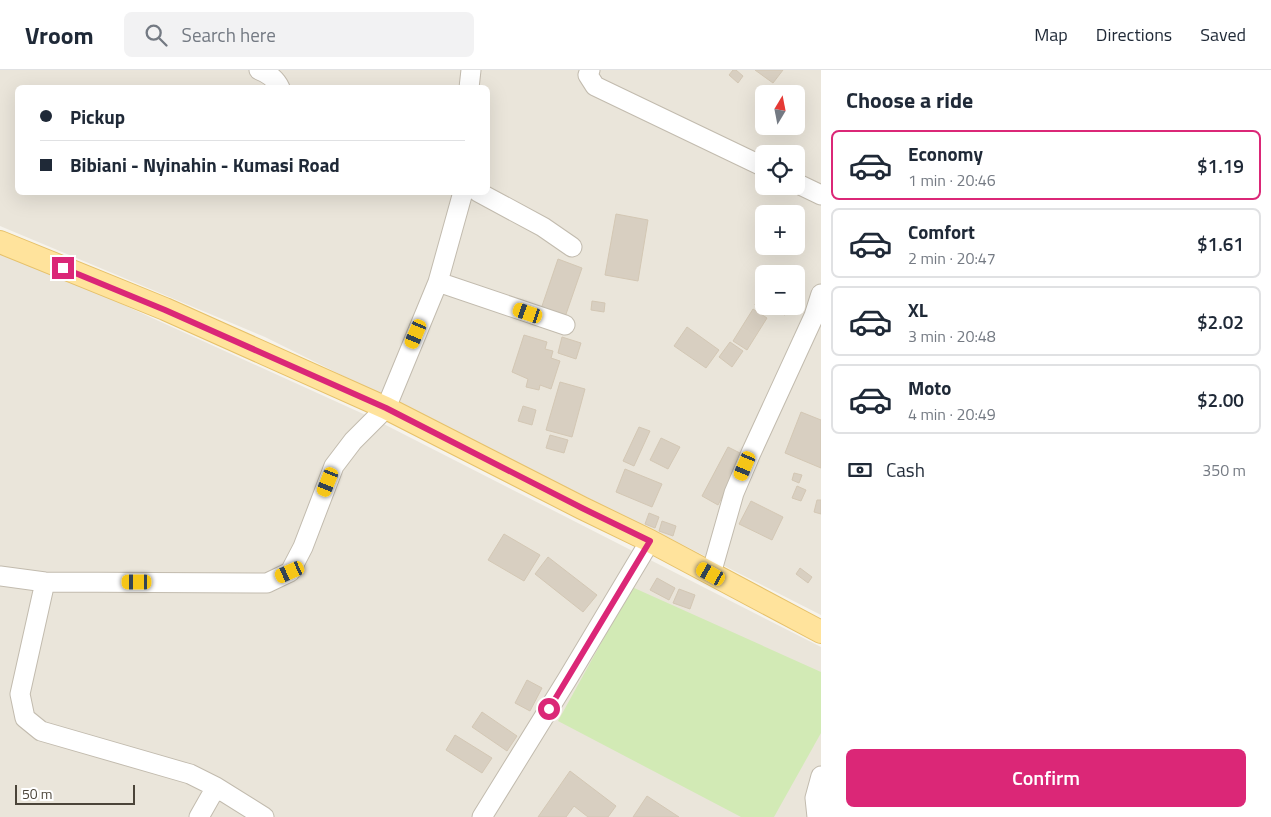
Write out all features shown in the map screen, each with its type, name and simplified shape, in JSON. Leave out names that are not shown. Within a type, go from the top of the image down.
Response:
[{"type":"main road","points":[[4,249],[165,310],[386,408],[650,541],[821,632]]},
{"type":"street","points":[[259,70],[278,85]]},
{"type":"street","points":[[469,85],[471,70]]},
{"type":"street","points":[[590,70],[588,75],[595,86],[755,163]]},
{"type":"street","points":[[805,187],[821,195]]},
{"type":"street","points":[[0,576],[45,582],[267,582],[290,572],[303,547],[334,466],[353,441],[386,408],[438,282],[462,195]]},
{"type":"street","points":[[484,195],[543,227],[572,247]]},
{"type":"street","points":[[438,282],[565,325]]},
{"type":"street","points":[[711,574],[734,493],[750,453],[814,316],[821,294]]},
{"type":"street","points":[[482,817],[650,541]]},
{"type":"street","points":[[45,582],[20,694],[25,718],[41,731],[190,774],[216,787],[264,817]]},
{"type":"street","points":[[817,817],[816,798],[821,776]]},
{"type":"street","points":[[199,817],[216,787]]},
{"type":"shaded area","points":[[0,70],[821,70],[821,615],[265,337],[0,226]]},
{"type":"shaded area","points":[[0,254],[93,291],[370,417],[821,647],[821,817],[0,817]]},
{"type":"green space","points":[[632,587],[821,672],[821,733],[774,817],[741,817],[558,721]]},
{"type":"building","points":[[733,70],[736,70],[743,76],[738,83],[729,75]]},
{"type":"building","points":[[755,70],[783,70],[773,83]]},
{"type":"building","points":[[616,214],[648,220],[638,281],[605,275]]},
{"type":"building","points":[[558,259],[582,268],[565,317],[541,309]]},
{"type":"building","points":[[592,301],[605,303],[604,312],[591,310]]},
{"type":"building","points":[[753,309],[755,315],[762,315],[767,318],[747,350],[733,341]]},
{"type":"building","points":[[687,327],[719,350],[706,368],[674,346]]},
{"type":"building","points":[[524,335],[547,342],[545,349],[553,351],[551,358],[560,361],[551,389],[540,385],[539,390],[526,387],[528,379],[512,372]]},
{"type":"building","points":[[562,337],[581,343],[576,359],[558,353]]},
{"type":"building","points":[[730,342],[743,351],[732,367],[719,357]]},
{"type":"building","points":[[560,382],[585,389],[572,437],[546,430]]},
{"type":"building","points":[[523,406],[536,410],[532,425],[518,421]]},
{"type":"building","points":[[801,412],[821,420],[821,468],[785,453]]},
{"type":"building","points":[[639,427],[650,431],[634,466],[623,461]]},
{"type":"building","points":[[550,435],[568,440],[564,453],[546,448]]},
{"type":"building","points":[[661,438],[680,447],[668,469],[650,460]]},
{"type":"building","points":[[728,447],[744,455],[718,505],[702,496]]},
{"type":"building","points":[[625,469],[662,484],[652,507],[616,492]]},
{"type":"building","points":[[794,473],[802,475],[799,483],[792,480]]},
{"type":"building","points":[[797,486],[806,490],[801,501],[792,498]]},
{"type":"building","points":[[817,500],[821,500],[821,514],[814,512]]},
{"type":"building","points":[[751,501],[783,517],[772,540],[739,524]]},
{"type":"building","points":[[649,513],[659,517],[655,528],[645,524]]},
{"type":"building","points":[[662,521],[676,526],[673,536],[659,531]]},
{"type":"building","points":[[504,534],[540,555],[524,581],[488,560]]},
{"type":"building","points":[[548,557],[597,595],[583,612],[535,574]]},
{"type":"building","points":[[800,568],[812,577],[808,583],[796,574]]},
{"type":"building","points":[[657,578],[675,588],[669,600],[650,590]]},
{"type":"building","points":[[679,589],[695,595],[690,609],[673,603]]},
{"type":"building","points":[[527,680],[542,688],[530,711],[515,703]]},
{"type":"building","points":[[482,712],[517,736],[507,751],[472,727]]},
{"type":"building","points":[[455,735],[492,758],[482,773],[446,750]]},
{"type":"building","points":[[570,771],[616,806],[608,817],[588,817],[574,806],[566,817],[538,817]]},
{"type":"building","points":[[647,796],[679,817],[633,817]]},
{"type":"route","points":[[63,268],[165,310],[386,408],[650,541],[549,709]]}]
